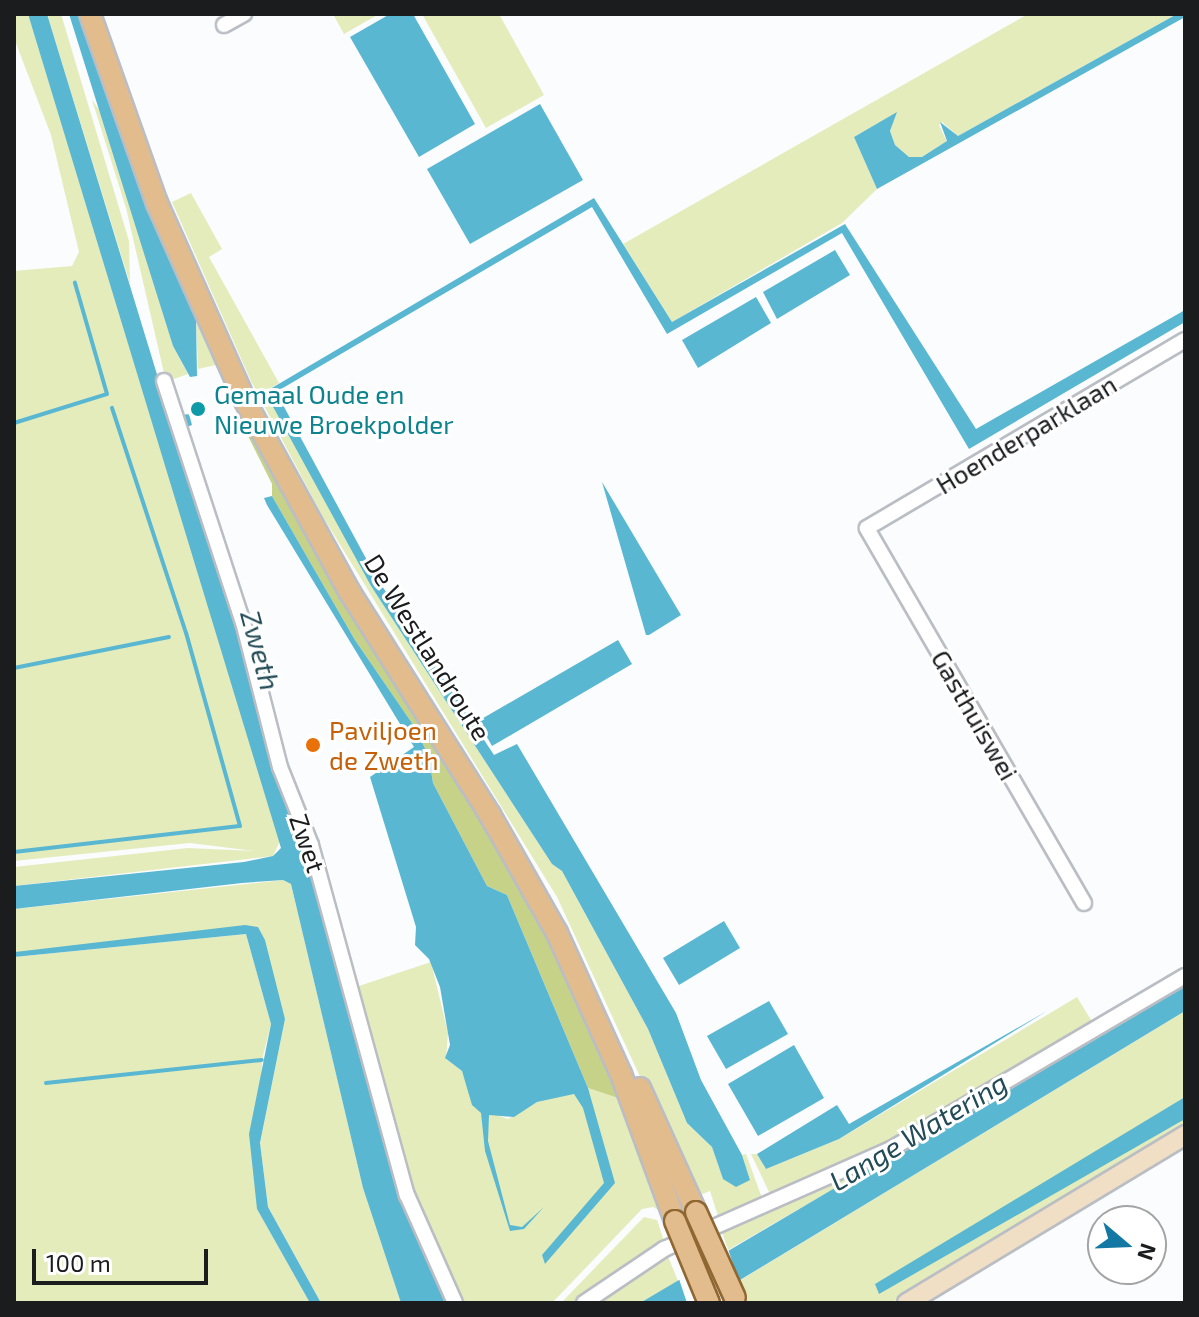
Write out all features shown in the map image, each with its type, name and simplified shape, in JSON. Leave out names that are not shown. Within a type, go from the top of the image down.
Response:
[{"type":"main road","name":"De Westlandroute","points":[[90,14],[157,203],[245,401],[342,580],[490,815],[557,933],[597,1016],[709,1303]]},
{"type":"main road","name":"De Westlandroute","points":[[101,14],[181,234],[255,396],[338,551],[550,896],[737,1301]]},
{"type":"street","points":[[224,25],[244,14]]},
{"type":"street","name":"Hoenderparklaan","points":[[867,528],[1185,340]]},
{"type":"street","name":"Zwet","points":[[164,381],[243,622],[280,767],[311,845],[407,1195],[455,1303]]},
{"type":"street","name":"Gasthuiswei","points":[[867,528],[1084,903]]},
{"type":"street","points":[[584,1303],[664,1249],[891,1149],[1185,976]]},
{"type":"street","points":[[907,1303],[1185,1135]]},
{"type":"green space","points":[[14,14],[28,14],[213,614],[280,841],[273,856],[14,886],[14,867],[188,848],[254,851],[190,843],[14,861],[14,271],[72,266],[79,252],[51,135],[14,38]]},
{"type":"green space","points":[[47,14],[61,14],[129,241],[130,284]]},
{"type":"green space","points":[[333,14],[379,14],[344,34]]},
{"type":"green space","points":[[422,14],[499,14],[544,95],[486,128]]},
{"type":"green space","points":[[1028,14],[1177,14],[958,136],[942,122],[939,125],[947,142],[922,157],[909,157],[895,145],[890,131],[896,113],[854,137],[877,189],[842,223],[672,322],[623,244]]},
{"type":"green space","points":[[87,34],[121,121],[366,636],[302,529],[216,365],[198,369],[196,318]]},
{"type":"green space","points":[[92,100],[103,115],[173,346],[188,374],[174,379],[164,373],[126,208]]},
{"type":"green space","points":[[191,193],[222,249],[209,257],[279,383],[266,391],[371,586],[552,864],[562,871],[648,1029],[687,1123],[712,1147],[723,1179],[750,1180],[742,1155],[746,1154],[762,1198],[718,1216],[710,1191],[700,1195],[684,1159],[673,1148],[557,897],[323,517],[251,381],[172,202]]},
{"type":"green space","points":[[245,420],[366,636],[539,912],[621,1099],[588,1088],[507,895],[487,886],[433,783],[429,757],[416,729],[355,640],[272,496],[272,484],[241,422]]},
{"type":"green space","points":[[283,880],[291,884],[363,1188],[401,1303],[321,1303],[268,1207],[260,1144],[285,1019],[258,927],[14,953],[14,909]]},
{"type":"green space","points":[[246,934],[271,1024],[262,1060],[257,1209],[310,1303],[14,1303],[14,957]]},
{"type":"green space","points":[[431,962],[448,1033],[446,1059],[462,1071],[474,1107],[508,1119],[537,1102],[588,1088],[621,1099],[664,1213],[653,1207],[642,1209],[552,1303],[460,1303],[413,1200],[350,989]]},
{"type":"green space","points":[[1077,997],[1094,1025],[887,1147],[770,1194],[751,1154],[757,1154],[766,1169],[839,1139]]},
{"type":"green space","points":[[1185,1011],[1185,1128],[891,1303],[748,1303],[739,1281]]},
{"type":"green space","points":[[882,1161],[728,1250],[720,1226]]},
{"type":"green space","points":[[644,1217],[657,1220],[665,1244],[576,1303],[561,1303]]},
{"type":"green space","points":[[667,1254],[678,1281],[640,1303],[595,1303]]},
{"type":"water","points":[[28,14],[47,14],[170,417],[189,414],[192,425],[177,431],[240,632],[265,743],[317,885],[397,1190],[447,1303],[401,1303],[363,1188],[291,884],[283,880],[242,883],[14,909],[14,886],[244,862],[273,856],[281,848]]},
{"type":"water","points":[[69,14],[81,14],[119,129],[196,318],[197,376],[190,377],[173,346]]},
{"type":"water","points":[[390,14],[413,14],[475,124],[419,157],[350,37]]},
{"type":"water","points":[[1177,14],[1185,17],[877,189],[854,137],[897,112],[890,131],[895,145],[909,157],[922,157],[947,141],[940,122],[958,136]]},
{"type":"water","points":[[540,104],[583,180],[470,244],[427,169]]},
{"type":"water","points":[[594,198],[672,322],[845,224],[976,429],[1185,310],[1185,322],[969,449],[842,233],[667,334],[592,207],[276,392],[376,577],[494,755],[517,744],[676,1013],[701,1080],[742,1155],[750,1180],[736,1187],[723,1179],[712,1147],[687,1123],[648,1029],[562,871],[552,864],[371,586],[265,392]]},
{"type":"water","points":[[835,250],[850,275],[777,319],[763,292]]},
{"type":"water","points":[[756,297],[771,323],[698,368],[682,340]]},
{"type":"water","points":[[602,482],[681,615],[649,635],[646,635]]},
{"type":"water","points":[[272,496],[355,640],[416,729],[429,757],[433,783],[487,886],[507,895],[588,1088],[615,1183],[545,1264],[542,1255],[604,1183],[583,1108],[574,1094],[537,1102],[514,1117],[489,1115],[488,1141],[510,1225],[522,1227],[544,1207],[524,1229],[510,1231],[485,1151],[481,1113],[472,1105],[462,1071],[445,1058],[450,1045],[440,987],[429,959],[415,945],[416,927],[370,777],[414,747],[267,505],[264,498]]},
{"type":"water","points":[[618,640],[632,664],[492,746],[478,721]]},
{"type":"water","points":[[724,921],[740,948],[679,985],[663,958]]},
{"type":"water","points":[[245,925],[258,927],[265,940],[285,1019],[260,1143],[268,1207],[321,1303],[310,1303],[257,1209],[249,1134],[271,1024],[246,934],[14,957],[15,952]]},
{"type":"water","points":[[1185,981],[1185,1011],[702,1303],[640,1303]]},
{"type":"water","points":[[769,1001],[788,1034],[726,1069],[707,1036]]},
{"type":"water","points":[[1047,1011],[839,1139],[766,1169],[757,1154],[837,1105],[849,1124]]},
{"type":"water","points":[[794,1045],[824,1098],[758,1136],[728,1084]]},
{"type":"water","points":[[1185,1097],[1185,1119],[879,1294],[875,1284]]},
{"type":"pier","points":[[727,1246],[740,1285],[710,1303],[687,1303],[678,1276]]},
{"type":"waterway","points":[[14,423],[107,394],[75,283]]},
{"type":"waterway","points":[[14,852],[240,826],[186,633],[112,408]]},
{"type":"waterway","points":[[14,668],[169,637]]},
{"type":"waterway","points":[[46,1083],[262,1060]]},
{"type":"place","name":"Gemaal Oude en Nieuwe Broekpolder","points":[[198,409]]},
{"type":"place","name":"Paviljoen de Zweth","points":[[313,745]]},
{"type":"water label","name":"Zweth","points":[[261,650]]},
{"type":"water label","name":"Lange Watering","points":[[918,1131]]}]
